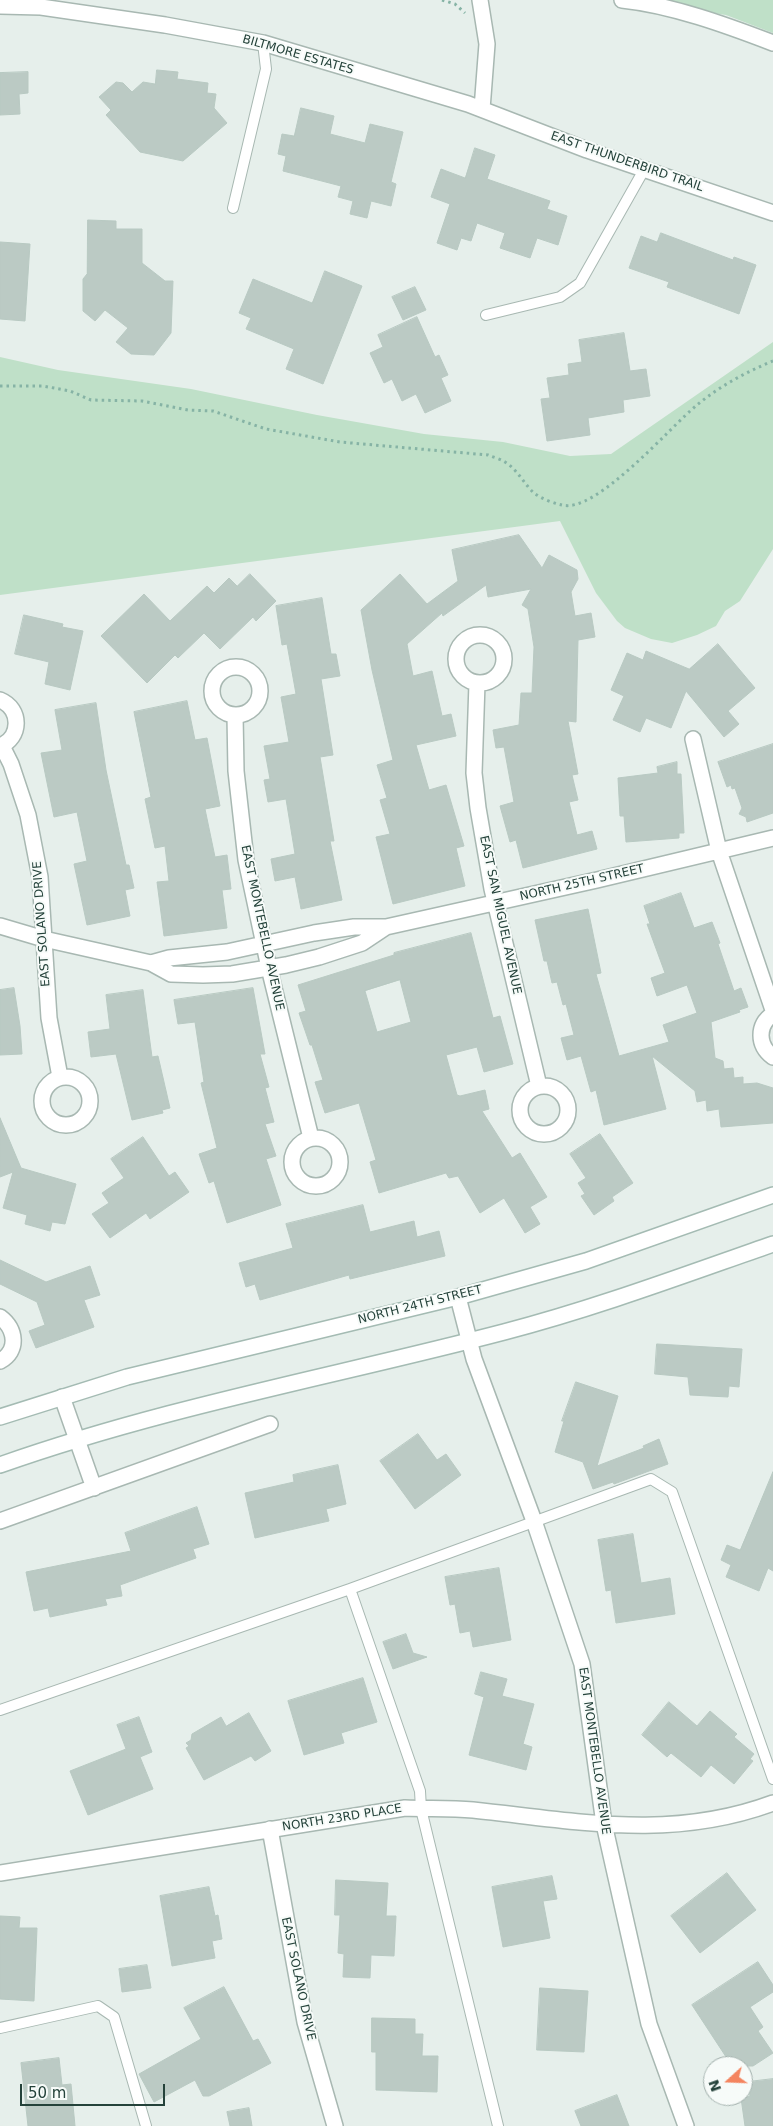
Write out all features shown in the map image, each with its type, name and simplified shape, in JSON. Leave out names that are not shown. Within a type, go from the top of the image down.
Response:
[{"type":"street","points":[[480,0],[487,44],[482,109]]},
{"type":"street","points":[[622,0],[641,1],[773,43]]},
{"type":"street","name":"BILTMORE ESTATES","points":[[0,6],[42,7],[165,25],[263,43],[482,109]]},
{"type":"street","name":"EAST THUNDERBIRD TRAIL","points":[[482,109],[587,150],[645,168],[773,213]]},
{"type":"street","name":"EAST SAN MIGUEL AVENUE","points":[[477,683],[474,773],[479,817],[496,903],[538,1086]]},
{"type":"street","name":"EAST SOLANO DRIVE","points":[[0,700],[10,706],[16,720],[14,736],[1,746],[20,792],[33,838],[40,877],[49,1018],[60,1077]]},
{"type":"street","name":"EAST MONTEBELLO AVENUE","points":[[235,716],[236,771],[241,823],[269,968],[311,1138]]},
{"type":"street","points":[[693,739],[719,851],[773,1012],[763,1024],[760,1039],[767,1052],[773,1057]]},
{"type":"street","name":"NORTH 25TH STREET","points":[[151,964],[169,958],[227,952],[354,927],[386,928],[773,838]]},
{"type":"street","name":"NORTH 25TH STREET","points":[[0,926],[44,940],[151,964],[171,974],[232,974],[269,968],[318,957],[362,943],[386,928]]},
{"type":"street","name":"NORTH 24TH STREET","points":[[0,1417],[127,1377],[458,1296],[586,1261],[773,1195]]},
{"type":"street","points":[[0,1465],[141,1420],[470,1340],[580,1311],[773,1244]]},
{"type":"street","name":"EAST MONTEBELLO AVENUE","points":[[458,1296],[476,1365],[534,1521],[582,1664],[604,1824],[649,2024],[686,2126]]},
{"type":"street","points":[[0,1317],[7,1323],[14,1337],[10,1352],[0,1361]]},
{"type":"street","points":[[62,1397],[94,1488]]},
{"type":"street","points":[[0,1522],[270,1424]]},
{"type":"street","name":"NORTH 23RD PLACE","points":[[0,1873],[405,1808],[471,1810],[604,1824],[647,1826],[674,1825],[731,1816],[773,1803]]},
{"type":"street","name":"EAST SOLANO DRIVE","points":[[270,1829],[305,2022],[335,2126]]},
{"type":"lane","points":[[233,208],[266,69],[263,43]]},
{"type":"lane","points":[[486,314],[560,297],[580,283],[645,168]]},
{"type":"lane","points":[[0,1710],[350,1589],[651,1478],[672,1492],[773,1779]]},
{"type":"lane","points":[[350,1589],[420,1791],[421,1809],[498,2126]]},
{"type":"lane","points":[[0,2028],[98,2006],[114,2017],[146,2126]]},
{"type":"path","points":[[0,386],[44,386],[70,391],[91,400],[142,401],[166,404],[188,410],[212,411],[266,429],[340,442],[488,455],[506,463],[521,476],[534,493],[565,506],[589,501],[613,483],[697,405],[743,374],[773,361]]},
{"type":"green space","points":[[641,0],[773,0],[773,33],[726,15],[641,2]]},
{"type":"green space","points":[[773,342],[773,549],[740,601],[725,611],[716,626],[697,635],[672,643],[651,639],[625,628],[617,621],[596,593],[560,521],[0,595],[0,357],[58,370],[191,389],[317,415],[424,434],[503,442],[570,456],[611,454]]},
{"type":"building","points":[[157,70],[178,72],[177,79],[208,83],[207,93],[216,94],[214,108],[227,123],[183,161],[140,152],[106,115],[111,110],[99,97],[116,82],[123,83],[132,92],[143,82],[155,84]]},
{"type":"building","points":[[28,72],[28,93],[19,94],[20,114],[0,115],[0,73]]},
{"type":"building","points":[[301,108],[334,116],[330,134],[365,143],[370,124],[403,132],[391,182],[396,184],[391,206],[371,201],[367,218],[350,214],[353,201],[338,197],[341,186],[283,171],[286,156],[278,154],[282,134],[294,136]]},
{"type":"building","points":[[475,148],[495,155],[487,179],[550,201],[547,209],[567,216],[558,245],[537,238],[530,258],[500,248],[505,233],[477,223],[471,241],[461,238],[457,250],[437,243],[450,204],[431,197],[441,169],[465,178]]},
{"type":"building","points":[[88,220],[116,221],[116,229],[142,229],[142,263],[165,281],[173,281],[171,333],[154,355],[131,354],[116,342],[128,328],[105,310],[95,321],[83,311],[83,279],[87,274]]},
{"type":"building","points":[[661,233],[733,260],[734,257],[756,265],[739,314],[667,287],[669,282],[629,268],[641,236],[657,242]]},
{"type":"building","points":[[0,242],[30,244],[25,321],[0,319]]},
{"type":"building","points":[[325,271],[362,286],[323,384],[286,369],[294,349],[246,329],[251,318],[239,313],[253,279],[312,303]]},
{"type":"building","points":[[415,287],[426,310],[403,320],[392,297]]},
{"type":"building","points":[[417,317],[435,357],[439,355],[448,375],[441,378],[451,401],[425,413],[416,394],[402,401],[392,379],[384,383],[370,353],[383,347],[378,335]]},
{"type":"building","points":[[624,333],[630,371],[646,369],[650,396],[623,400],[624,412],[588,418],[590,435],[547,441],[541,399],[550,398],[547,378],[569,375],[568,364],[582,362],[579,340]]},
{"type":"building","points":[[519,535],[542,568],[549,555],[577,570],[578,579],[571,592],[575,616],[591,613],[595,637],[578,640],[576,722],[568,721],[578,774],[572,775],[578,800],[569,802],[577,835],[592,831],[597,849],[523,868],[516,840],[510,842],[500,806],[514,802],[504,747],[496,748],[493,730],[519,725],[521,693],[532,693],[534,647],[528,609],[522,605],[531,589],[488,597],[486,585],[443,616],[442,613],[407,644],[413,676],[432,671],[442,716],[451,714],[456,736],[416,745],[429,790],[446,785],[464,846],[456,848],[465,886],[393,904],[376,837],[390,834],[380,800],[387,798],[377,765],[393,760],[372,670],[361,610],[400,574],[427,604],[458,581],[452,550]]},
{"type":"building","points":[[250,574],[276,601],[256,621],[253,617],[220,649],[204,633],[178,658],[175,655],[147,683],[101,636],[144,594],[170,621],[207,586],[214,593],[229,578],[237,586]]},
{"type":"building","points":[[322,598],[331,654],[336,654],[340,676],[321,679],[333,755],[320,757],[334,841],[330,841],[342,900],[301,909],[295,877],[275,881],[271,859],[295,854],[286,799],[268,802],[264,780],[270,779],[264,746],[289,742],[281,697],[296,694],[287,644],[282,645],[276,606]]},
{"type":"building","points":[[24,615],[63,624],[62,627],[83,631],[70,690],[45,684],[49,662],[15,654]]},
{"type":"building","points":[[718,644],[755,688],[728,711],[739,724],[724,737],[686,691],[671,728],[646,718],[640,732],[613,720],[624,696],[611,690],[627,653],[643,660],[646,651],[689,669]]},
{"type":"building","points":[[187,701],[195,740],[207,738],[220,806],[205,809],[215,857],[227,855],[231,889],[222,890],[227,928],[164,936],[157,882],[169,881],[165,846],[155,848],[145,799],[151,797],[134,712]]},
{"type":"building","points":[[96,703],[106,770],[126,865],[129,865],[134,888],[125,890],[130,916],[87,925],[74,864],[87,861],[77,812],[54,817],[41,753],[62,750],[55,710]]},
{"type":"building","points":[[773,744],[773,813],[747,822],[746,817],[739,814],[742,808],[735,788],[732,789],[731,785],[727,787],[718,762]]},
{"type":"building","points":[[677,762],[677,774],[681,774],[684,833],[679,833],[679,838],[626,842],[624,816],[620,816],[618,778],[658,773],[657,767]]},
{"type":"building","points":[[681,893],[694,928],[712,922],[734,991],[741,988],[748,1007],[739,1010],[740,1012],[711,1022],[715,1058],[723,1061],[724,1069],[733,1068],[734,1078],[743,1077],[743,1084],[757,1083],[773,1088],[773,1123],[721,1127],[719,1109],[707,1111],[706,1100],[697,1102],[695,1091],[652,1056],[666,1109],[604,1125],[596,1090],[591,1092],[581,1056],[567,1060],[561,1038],[574,1035],[566,1004],[563,1005],[557,982],[552,983],[547,961],[544,961],[535,920],[588,909],[601,973],[596,974],[619,1056],[669,1042],[663,1025],[697,1013],[687,985],[657,996],[651,978],[665,973],[647,924],[650,924],[644,906]]},
{"type":"building","points":[[471,933],[493,1018],[500,1016],[513,1064],[484,1072],[477,1047],[446,1055],[457,1095],[460,1096],[485,1090],[489,1109],[482,1111],[512,1158],[520,1153],[547,1197],[530,1207],[540,1224],[525,1233],[504,1198],[480,1213],[458,1176],[449,1178],[446,1173],[379,1193],[370,1162],[376,1160],[359,1103],[325,1113],[315,1082],[323,1080],[299,1013],[306,1011],[298,985],[394,955],[394,953]],"holes":[[[400,980],[411,1022],[377,1032],[365,991]]]},
{"type":"building","points":[[14,988],[22,1054],[0,1055],[0,990]]},
{"type":"building","points":[[253,988],[265,1054],[260,1054],[269,1087],[265,1088],[274,1122],[265,1124],[276,1156],[266,1159],[281,1205],[227,1223],[214,1181],[209,1183],[199,1154],[217,1148],[201,1083],[204,1082],[195,1022],[178,1024],[174,1000]]},
{"type":"building","points":[[143,990],[152,1057],[158,1056],[170,1108],[162,1110],[163,1113],[132,1120],[116,1054],[91,1057],[88,1032],[110,1029],[106,995]]},
{"type":"building","points":[[0,1118],[21,1168],[76,1184],[65,1224],[52,1222],[50,1231],[25,1224],[27,1215],[3,1208],[13,1172],[0,1177]]},
{"type":"building","points":[[600,1134],[633,1183],[612,1197],[614,1201],[594,1215],[581,1196],[585,1194],[578,1183],[586,1178],[570,1154]]},
{"type":"building","points":[[143,1137],[169,1176],[175,1172],[189,1192],[150,1219],[146,1213],[110,1238],[92,1214],[109,1203],[102,1193],[124,1178],[111,1159]]},
{"type":"building","points":[[363,1205],[370,1232],[414,1221],[417,1237],[439,1231],[445,1256],[350,1279],[349,1275],[260,1300],[255,1284],[246,1287],[239,1263],[293,1248],[286,1224]]},
{"type":"building","points":[[0,1260],[46,1282],[90,1266],[100,1295],[84,1300],[94,1327],[36,1348],[29,1331],[45,1325],[37,1302],[0,1284]]},
{"type":"building","points":[[657,1344],[742,1349],[739,1387],[729,1386],[728,1397],[690,1395],[688,1377],[655,1374]]},
{"type":"building","points":[[576,1382],[618,1396],[597,1466],[644,1448],[643,1446],[659,1439],[668,1464],[614,1484],[613,1482],[593,1489],[583,1462],[555,1452],[564,1421],[562,1421]]},
{"type":"building","points":[[418,1434],[437,1460],[446,1454],[461,1475],[415,1509],[380,1461]]},
{"type":"building","points":[[338,1465],[346,1504],[326,1509],[329,1521],[255,1538],[245,1493],[294,1482],[293,1475]]},
{"type":"building","points":[[773,1472],[773,1571],[768,1568],[759,1591],[726,1577],[731,1565],[721,1560],[727,1545],[740,1550]]},
{"type":"building","points":[[197,1507],[209,1544],[193,1549],[196,1558],[120,1585],[122,1596],[105,1599],[107,1605],[50,1617],[48,1608],[34,1611],[26,1572],[131,1551],[125,1533]]},
{"type":"building","points":[[633,1534],[641,1583],[670,1578],[675,1614],[616,1623],[611,1590],[606,1591],[598,1540]]},
{"type":"building","points":[[499,1568],[511,1640],[473,1647],[470,1631],[460,1633],[455,1604],[450,1605],[445,1577]]},
{"type":"building","points":[[406,1634],[413,1653],[427,1657],[393,1669],[383,1642]]},
{"type":"building","points":[[481,1672],[507,1679],[502,1696],[534,1704],[523,1744],[532,1747],[526,1770],[469,1755],[484,1697],[475,1694]]},
{"type":"building","points":[[363,1678],[377,1722],[341,1733],[344,1743],[304,1755],[288,1701]]},
{"type":"building","points":[[669,1702],[697,1726],[710,1711],[737,1734],[734,1737],[754,1754],[750,1759],[753,1761],[734,1784],[711,1765],[701,1777],[671,1753],[667,1757],[642,1735]]},
{"type":"building","points":[[249,1713],[271,1751],[255,1761],[251,1756],[204,1780],[186,1748],[189,1746],[186,1743],[191,1740],[192,1734],[221,1717],[226,1726]]},
{"type":"building","points":[[139,1717],[152,1752],[140,1757],[153,1789],[88,1815],[70,1771],[126,1749],[117,1725]]},
{"type":"building","points":[[727,1873],[756,1910],[700,1953],[671,1916]]},
{"type":"building","points":[[552,1876],[557,1899],[543,1901],[550,1938],[503,1947],[492,1887]]},
{"type":"building","points":[[336,1880],[388,1883],[386,1916],[396,1916],[394,1956],[371,1955],[370,1978],[343,1977],[344,1954],[338,1953],[340,1915],[335,1915]]},
{"type":"building","points":[[209,1887],[215,1916],[218,1915],[222,1939],[212,1941],[215,1958],[172,1966],[160,1896]]},
{"type":"building","points":[[0,1916],[20,1917],[19,1928],[37,1928],[34,2001],[0,1999]]},
{"type":"building","points":[[758,1962],[773,1985],[773,1992],[750,2007],[763,2027],[758,2031],[773,2053],[753,2066],[753,2056],[725,2056],[692,2005]]},
{"type":"building","points":[[147,1965],[151,1988],[122,1992],[119,1969]]},
{"type":"building","points":[[224,1987],[253,2041],[258,2039],[271,2063],[209,2096],[203,2096],[195,2080],[154,2102],[139,2074],[201,2039],[184,2008]]},
{"type":"building","points":[[540,1988],[588,1991],[584,2052],[537,2050]]},
{"type":"building","points":[[372,2018],[415,2019],[415,2034],[423,2034],[422,2056],[438,2056],[437,2092],[376,2090],[376,2052],[372,2052]]},
{"type":"building","points":[[59,2058],[62,2085],[71,2084],[75,2126],[28,2126],[21,2063]]},
{"type":"building","points":[[773,2079],[773,2126],[745,2126],[742,2106],[753,2106],[753,2081]]},
{"type":"building","points":[[617,2095],[629,2126],[581,2126],[575,2111]]},
{"type":"building","points":[[249,2108],[252,2126],[230,2126],[227,2112]]}]
